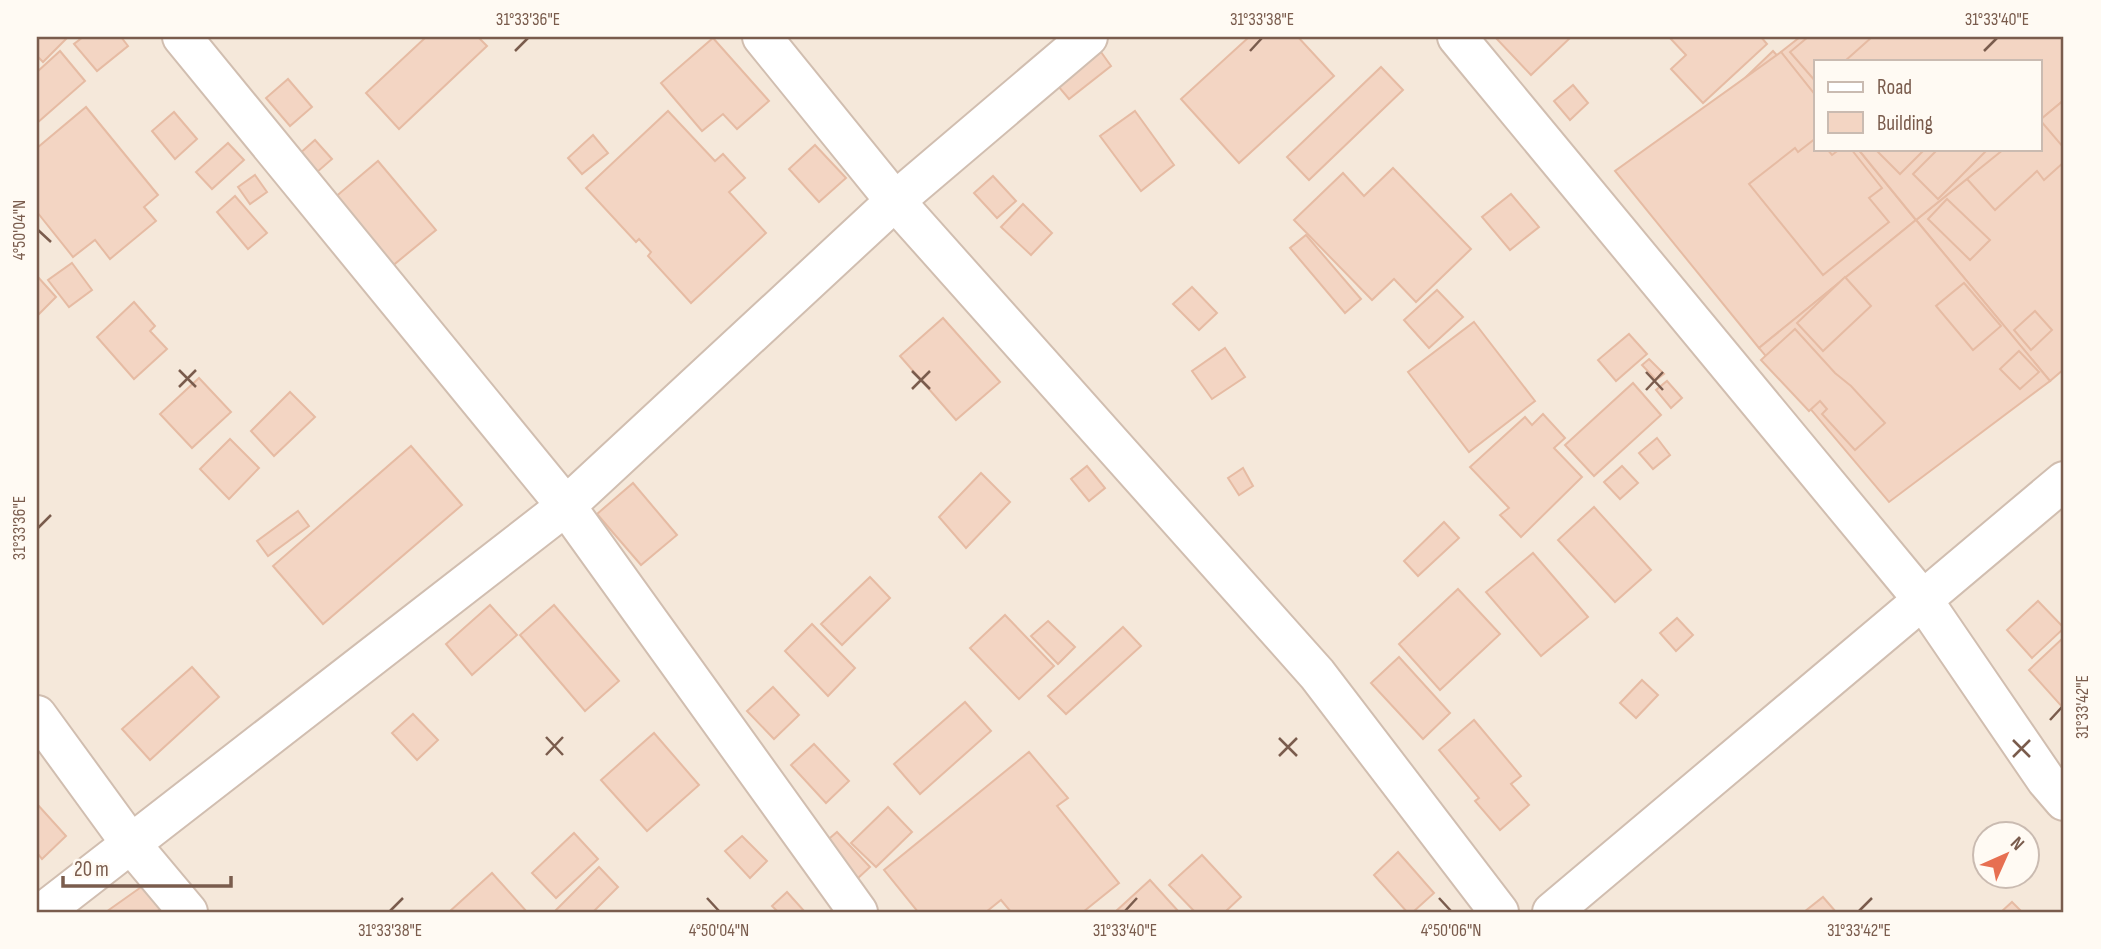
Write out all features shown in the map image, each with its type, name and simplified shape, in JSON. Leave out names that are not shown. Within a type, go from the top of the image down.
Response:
[{"type":"street","points":[[182,37],[566,506],[858,912]]},
{"type":"street","points":[[762,37],[895,201],[1317,674],[1499,912]]},
{"type":"street","points":[[43,912],[566,506],[895,201],[1088,37]]},
{"type":"street","points":[[1457,37],[1923,600],[2046,780],[2064,801]]},
{"type":"street","points":[[1552,912],[2064,481]]},
{"type":"street","points":[[37,715],[131,844],[188,912]]},
{"type":"shaded area","points":[[37,37],[2064,37],[2064,912],[37,912]]},
{"type":"building","points":[[37,37],[68,37],[43,62],[37,56]]},
{"type":"building","points":[[83,37],[121,37],[128,46],[97,71],[74,44]]},
{"type":"building","points":[[426,37],[478,37],[487,46],[399,129],[366,93]]},
{"type":"building","points":[[1249,37],[1298,37],[1334,76],[1239,163],[1181,99]]},
{"type":"building","points":[[1495,37],[1571,37],[1531,75]]},
{"type":"building","points":[[1669,37],[1761,37],[1767,44],[1703,103],[1671,69],[1686,55]]},
{"type":"building","points":[[1800,37],[2061,37],[2064,41],[2064,100],[2042,118],[2042,60],[1814,60],[1814,93],[1781,52]]},
{"type":"building","points":[[1808,37],[1872,37],[1846,60],[1814,60],[1814,80],[1790,52]]},
{"type":"building","points":[[713,38],[769,101],[737,129],[723,114],[702,131],[661,83]]},
{"type":"building","points":[[60,51],[85,81],[37,123],[37,72]]},
{"type":"building","points":[[1773,51],[1805,86],[1754,134],[1722,100]]},
{"type":"building","points":[[1101,52],[1111,66],[1069,99],[1058,86]]},
{"type":"building","points":[[1781,52],[1814,93],[1814,150],[1859,150],[1916,220],[1759,348],[1615,171]]},
{"type":"building","points":[[1381,67],[1403,90],[1309,180],[1287,157]]},
{"type":"building","points":[[288,79],[312,107],[290,126],[266,98]]},
{"type":"building","points":[[1573,85],[1588,103],[1570,120],[1554,101]]},
{"type":"building","points":[[2064,100],[2064,369],[2050,381],[1916,220],[2003,150],[2042,150],[2042,118]]},
{"type":"building","points":[[86,107],[158,195],[144,207],[156,221],[110,259],[95,240],[73,257],[37,212],[37,148]]},
{"type":"building","points":[[668,111],[715,161],[723,154],[745,178],[729,192],[766,233],[691,303],[648,256],[651,252],[639,239],[636,242],[586,188]]},
{"type":"building","points":[[1135,111],[1174,165],[1141,191],[1100,136]]},
{"type":"building","points":[[174,112],[197,139],[175,159],[152,131]]},
{"type":"building","points":[[2042,122],[2064,148],[2064,162],[2044,180],[2037,171],[1995,210],[1967,179],[2000,150],[2042,150]]},
{"type":"building","points":[[593,135],[608,153],[582,174],[568,158]]},
{"type":"building","points":[[315,140],[332,159],[316,173],[298,155]]},
{"type":"building","points":[[1814,140],[1814,150],[1828,150],[1832,155],[1839,150],[1852,150],[1882,188],[1869,198],[1889,222],[1823,275],[1749,184],[1795,148],[1798,152]]},
{"type":"building","points":[[228,143],[244,160],[212,189],[196,172]]},
{"type":"building","points":[[815,145],[846,178],[819,202],[789,169]]},
{"type":"building","points":[[1859,150],[2003,150],[1916,220]]},
{"type":"building","points":[[1876,150],[1923,151],[1900,174]]},
{"type":"building","points":[[1937,150],[1987,150],[1938,199],[1913,174]]},
{"type":"building","points":[[378,161],[436,230],[385,272],[327,204]]},
{"type":"building","points":[[1393,168],[1471,249],[1416,302],[1394,279],[1372,300],[1294,220],[1343,173],[1364,196]]},
{"type":"building","points":[[255,175],[267,192],[250,204],[238,187]]},
{"type":"building","points":[[993,176],[1016,201],[997,218],[974,193]]},
{"type":"building","points":[[1511,194],[1539,227],[1510,250],[1482,217]]},
{"type":"building","points":[[235,196],[267,233],[248,249],[217,212]]},
{"type":"building","points":[[1947,199],[1990,240],[1970,260],[1928,219]]},
{"type":"building","points":[[1023,204],[1052,233],[1031,255],[1001,227]]},
{"type":"building","points":[[1916,220],[2050,381],[1889,502],[1759,348]]},
{"type":"building","points":[[1306,235],[1361,299],[1345,313],[1290,248]]},
{"type":"building","points":[[72,263],[92,290],[69,307],[48,280]]},
{"type":"building","points":[[37,276],[56,297],[37,316]]},
{"type":"building","points":[[1845,277],[1871,306],[1823,351],[1797,323]]},
{"type":"building","points":[[1964,283],[2001,326],[1973,350],[1936,306]]},
{"type":"building","points":[[1192,287],[1217,313],[1199,330],[1173,304]]},
{"type":"building","points":[[1437,290],[1463,317],[1429,348],[1404,320]]},
{"type":"building","points":[[134,302],[155,326],[150,331],[167,349],[134,379],[97,337]]},
{"type":"building","points":[[2035,311],[2052,330],[2031,350],[2014,330]]},
{"type":"building","points":[[943,318],[1000,382],[956,420],[900,356]]},
{"type":"building","points":[[1474,322],[1535,401],[1469,452],[1408,372]]},
{"type":"building","points":[[1795,329],[1885,423],[1855,450],[1822,414],[1827,409],[1820,401],[1809,411],[1761,360]]},
{"type":"building","points":[[1629,334],[1647,354],[1616,381],[1598,360]]},
{"type":"building","points":[[1225,348],[1245,377],[1212,399],[1192,371]]},
{"type":"building","points":[[2019,351],[2039,372],[2020,389],[2000,369]]},
{"type":"building","points":[[1649,359],[1664,374],[1656,380],[1642,365]]},
{"type":"building","points":[[199,378],[231,412],[192,448],[160,414]]},
{"type":"building","points":[[1667,381],[1682,398],[1671,408],[1656,390]]},
{"type":"building","points":[[1633,383],[1661,415],[1594,476],[1565,445]]},
{"type":"building","points":[[290,392],[315,417],[274,456],[251,431]]},
{"type":"building","points":[[1543,414],[1565,438],[1554,448],[1582,477],[1521,537],[1500,515],[1509,508],[1470,467],[1525,417],[1532,425]]},
{"type":"building","points":[[1657,438],[1670,455],[1653,469],[1639,453]]},
{"type":"building","points":[[230,439],[259,468],[229,499],[200,469]]},
{"type":"building","points":[[411,446],[462,505],[323,624],[273,566]]},
{"type":"building","points":[[1087,466],[1105,488],[1089,501],[1071,479]]},
{"type":"building","points":[[1622,466],[1638,483],[1620,499],[1604,482]]},
{"type":"building","points":[[1243,468],[1253,486],[1239,495],[1228,478]]},
{"type":"building","points":[[981,473],[1010,502],[966,548],[939,517]]},
{"type":"building","points":[[633,483],[677,535],[641,565],[597,514]]},
{"type":"building","points":[[1594,507],[1651,570],[1615,602],[1558,540]]},
{"type":"building","points":[[298,511],[309,526],[268,556],[257,541]]},
{"type":"building","points":[[1444,522],[1459,538],[1418,576],[1404,561]]},
{"type":"building","points":[[1533,553],[1588,617],[1541,656],[1486,592]]},
{"type":"building","points":[[870,577],[890,598],[842,645],[821,624]]},
{"type":"building","points":[[1458,589],[1500,634],[1440,690],[1399,644]]},
{"type":"building","points":[[2038,601],[2064,628],[2032,658],[2007,630]]},
{"type":"building","points":[[490,605],[517,635],[472,675],[446,644]]},
{"type":"building","points":[[554,605],[619,681],[585,711],[520,635]]},
{"type":"building","points":[[1005,615],[1054,666],[1019,699],[970,648]]},
{"type":"building","points":[[1677,618],[1693,635],[1676,651],[1660,633]]},
{"type":"building","points":[[1048,621],[1075,647],[1058,664],[1031,636]]},
{"type":"building","points":[[812,624],[855,668],[828,696],[785,651]]},
{"type":"building","points":[[1123,627],[1141,646],[1066,714],[1048,696]]},
{"type":"building","points":[[2064,637],[2064,709],[2029,670]]},
{"type":"building","points":[[1399,657],[1450,713],[1423,739],[1371,683]]},
{"type":"building","points":[[192,667],[219,697],[150,760],[122,729]]},
{"type":"building","points":[[1642,680],[1658,695],[1636,718],[1620,703]]},
{"type":"building","points":[[773,687],[799,715],[774,739],[747,711]]},
{"type":"building","points":[[965,702],[991,731],[920,794],[894,764]]},
{"type":"building","points":[[413,714],[438,740],[417,760],[392,733]]},
{"type":"building","points":[[1474,720],[1521,776],[1511,784],[1529,805],[1500,830],[1475,801],[1479,798],[1439,750]]},
{"type":"building","points":[[654,733],[699,785],[647,831],[601,780]]},
{"type":"building","points":[[814,744],[849,781],[826,803],[791,765]]},
{"type":"building","points":[[1029,752],[1068,798],[1057,806],[1119,883],[1083,912],[1011,912],[1001,900],[986,912],[918,912],[884,870]]},
{"type":"building","points":[[37,804],[66,836],[42,859],[37,853]]},
{"type":"building","points":[[888,807],[912,832],[876,867],[851,843]]},
{"type":"building","points":[[837,832],[870,867],[857,879],[824,843]]},
{"type":"building","points":[[574,833],[598,859],[556,898],[532,873]]},
{"type":"building","points":[[742,836],[767,861],[750,878],[725,851]]},
{"type":"building","points":[[1398,852],[1434,893],[1413,912],[1407,912],[1374,875]]},
{"type":"building","points":[[1202,855],[1241,897],[1225,912],[1195,912],[1169,885]]},
{"type":"building","points":[[599,867],[618,887],[593,912],[554,912]]},
{"type":"building","points":[[492,873],[527,912],[449,912]]},
{"type":"building","points":[[1150,880],[1179,912],[1115,912]]},
{"type":"building","points":[[144,885],[162,908],[156,912],[106,912]]},
{"type":"building","points":[[787,892],[805,912],[778,912],[772,906]]},
{"type":"building","points":[[1823,897],[1836,912],[1804,912]]},
{"type":"building","points":[[2012,902],[2022,912],[2001,912]]}]
